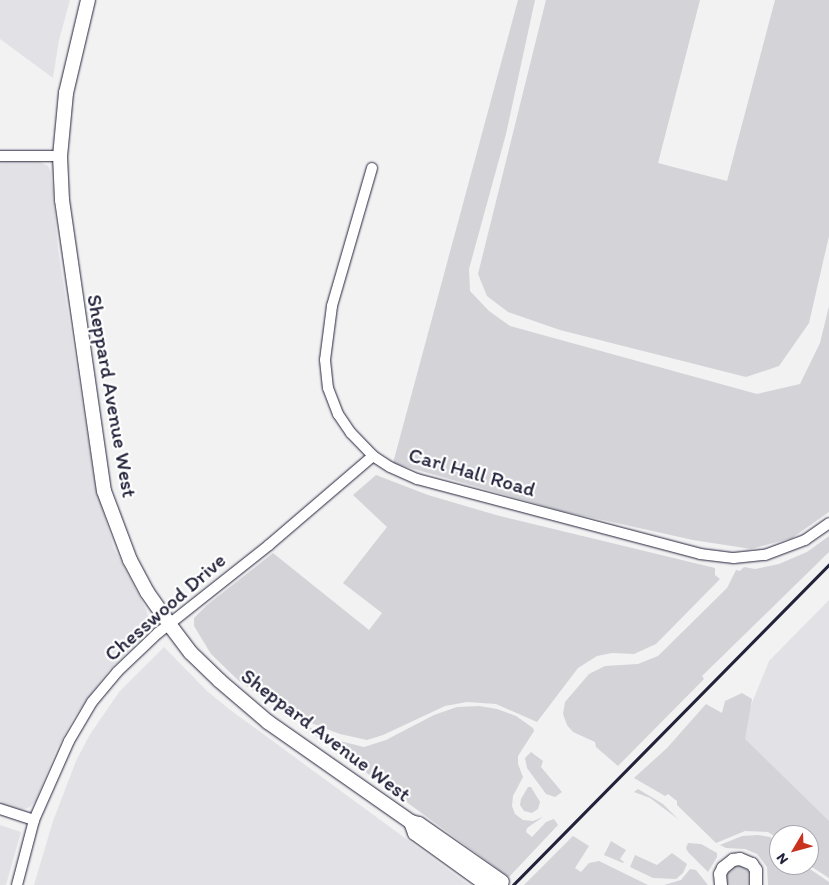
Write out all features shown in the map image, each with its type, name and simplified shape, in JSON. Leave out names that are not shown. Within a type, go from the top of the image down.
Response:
[{"type":"main road","name":"Sheppard Avenue West","points":[[88,0],[66,93],[60,156],[67,247],[104,491],[130,560],[147,592],[169,624],[192,653],[220,681],[268,722],[410,822],[419,824],[502,882]]},
{"type":"main road","name":"Sheppard Avenue West","points":[[410,822],[415,833],[487,885]]},
{"type":"street","points":[[0,156],[60,156]]},
{"type":"street","name":"Carl Hall Road","points":[[372,168],[332,306],[325,360],[328,388],[338,414],[355,438],[373,456],[390,467],[417,479],[700,554],[734,558],[765,555],[805,540],[829,523]]},
{"type":"street","name":"Chesswood Drive","points":[[17,885],[34,820],[69,741],[92,702],[117,672],[169,624],[269,544],[373,456]]},
{"type":"street","points":[[0,809],[34,820]]},
{"type":"street","points":[[721,885],[720,874],[723,868],[733,860],[740,859],[752,864],[756,870],[756,885]]},
{"type":"shaded area","points":[[0,0],[70,0],[59,40],[53,78],[0,39]]},
{"type":"shaded area","points":[[518,0],[535,0],[506,134],[469,269],[470,291],[489,311],[510,326],[757,394],[800,384],[820,343],[829,306],[829,512],[792,538],[751,549],[693,540],[562,511],[393,463]]},
{"type":"shaded area","points":[[546,0],[700,0],[658,163],[727,181],[775,0],[829,0],[829,236],[809,323],[779,366],[746,377],[560,330],[508,312],[487,296],[478,274]]},
{"type":"shaded area","points":[[0,161],[38,161],[48,166],[51,172],[58,249],[95,484],[114,548],[146,609],[149,619],[148,629],[142,638],[109,670],[74,717],[56,750],[36,800],[30,807],[21,810],[0,804]]},
{"type":"shaded area","points":[[376,475],[428,495],[496,515],[715,568],[715,575],[720,579],[656,644],[634,654],[612,653],[597,656],[578,668],[537,722],[496,704],[467,702],[445,706],[383,735],[367,740],[340,734],[306,721],[295,720],[239,681],[211,654],[194,626],[194,618],[207,605],[273,553],[369,630],[382,613],[343,583],[387,527],[353,495]]},
{"type":"shaded area","points":[[829,536],[829,552],[702,676],[704,679],[618,766],[596,747],[595,742],[573,732],[567,725],[563,714],[565,702],[589,674],[605,666],[638,664],[658,656],[727,588],[736,570],[740,571],[744,567],[755,569],[779,564],[807,552]]},
{"type":"shaded area","points":[[829,600],[829,827],[738,737],[769,661]]},
{"type":"shaded area","points":[[164,647],[207,691],[229,709],[469,885],[34,885],[53,821],[76,761],[89,736],[119,692]]},
{"type":"shaded area","points":[[742,693],[752,699],[745,739],[829,821],[829,878],[819,872],[819,825],[769,825],[769,833],[745,831],[716,843],[677,805],[677,801],[668,794],[665,796],[634,778],[667,748],[706,704],[722,713],[725,701]]},
{"type":"shaded area","points":[[479,706],[497,709],[516,716],[533,728],[534,731],[518,756],[518,764],[523,777],[513,796],[512,806],[515,814],[523,820],[533,821],[543,817],[527,828],[526,832],[532,837],[546,822],[554,819],[558,825],[509,877],[304,727],[309,727],[336,740],[364,747],[386,740],[434,715],[457,707]]},
{"type":"shaded area","points":[[531,752],[543,761],[541,767],[562,792],[555,797],[546,794],[527,768],[525,758]]},
{"type":"shaded area","points":[[528,787],[531,787],[540,802],[538,809],[532,813],[524,811],[520,805],[521,799]]},
{"type":"shaded area","points":[[638,789],[663,804],[678,819],[650,798],[634,792]]},
{"type":"shaded area","points":[[0,825],[21,832],[6,885],[0,885]]},
{"type":"shaded area","points":[[573,836],[589,846],[575,868],[581,872],[589,863],[599,861],[648,885],[524,885]]},
{"type":"shaded area","points":[[742,836],[769,837],[769,875],[819,875],[829,882],[829,885],[768,885],[767,867],[757,854],[745,849],[726,848],[720,845]]},
{"type":"shaded area","points":[[611,841],[626,850],[620,859],[623,863],[604,855]]},
{"type":"shaded area","points":[[688,843],[701,844],[717,853],[717,857],[708,872],[688,852],[686,848]]},
{"type":"shaded area","points":[[672,853],[687,864],[683,873],[676,879],[653,878],[630,867],[635,855],[657,865]]},
{"type":"shaded area","points":[[734,866],[743,866],[749,872],[749,885],[727,885],[725,875]]},
{"type":"shaded area","points":[[690,869],[696,870],[708,885],[664,885],[681,880]]},
{"type":"railway","points":[[513,885],[829,565]]}]
